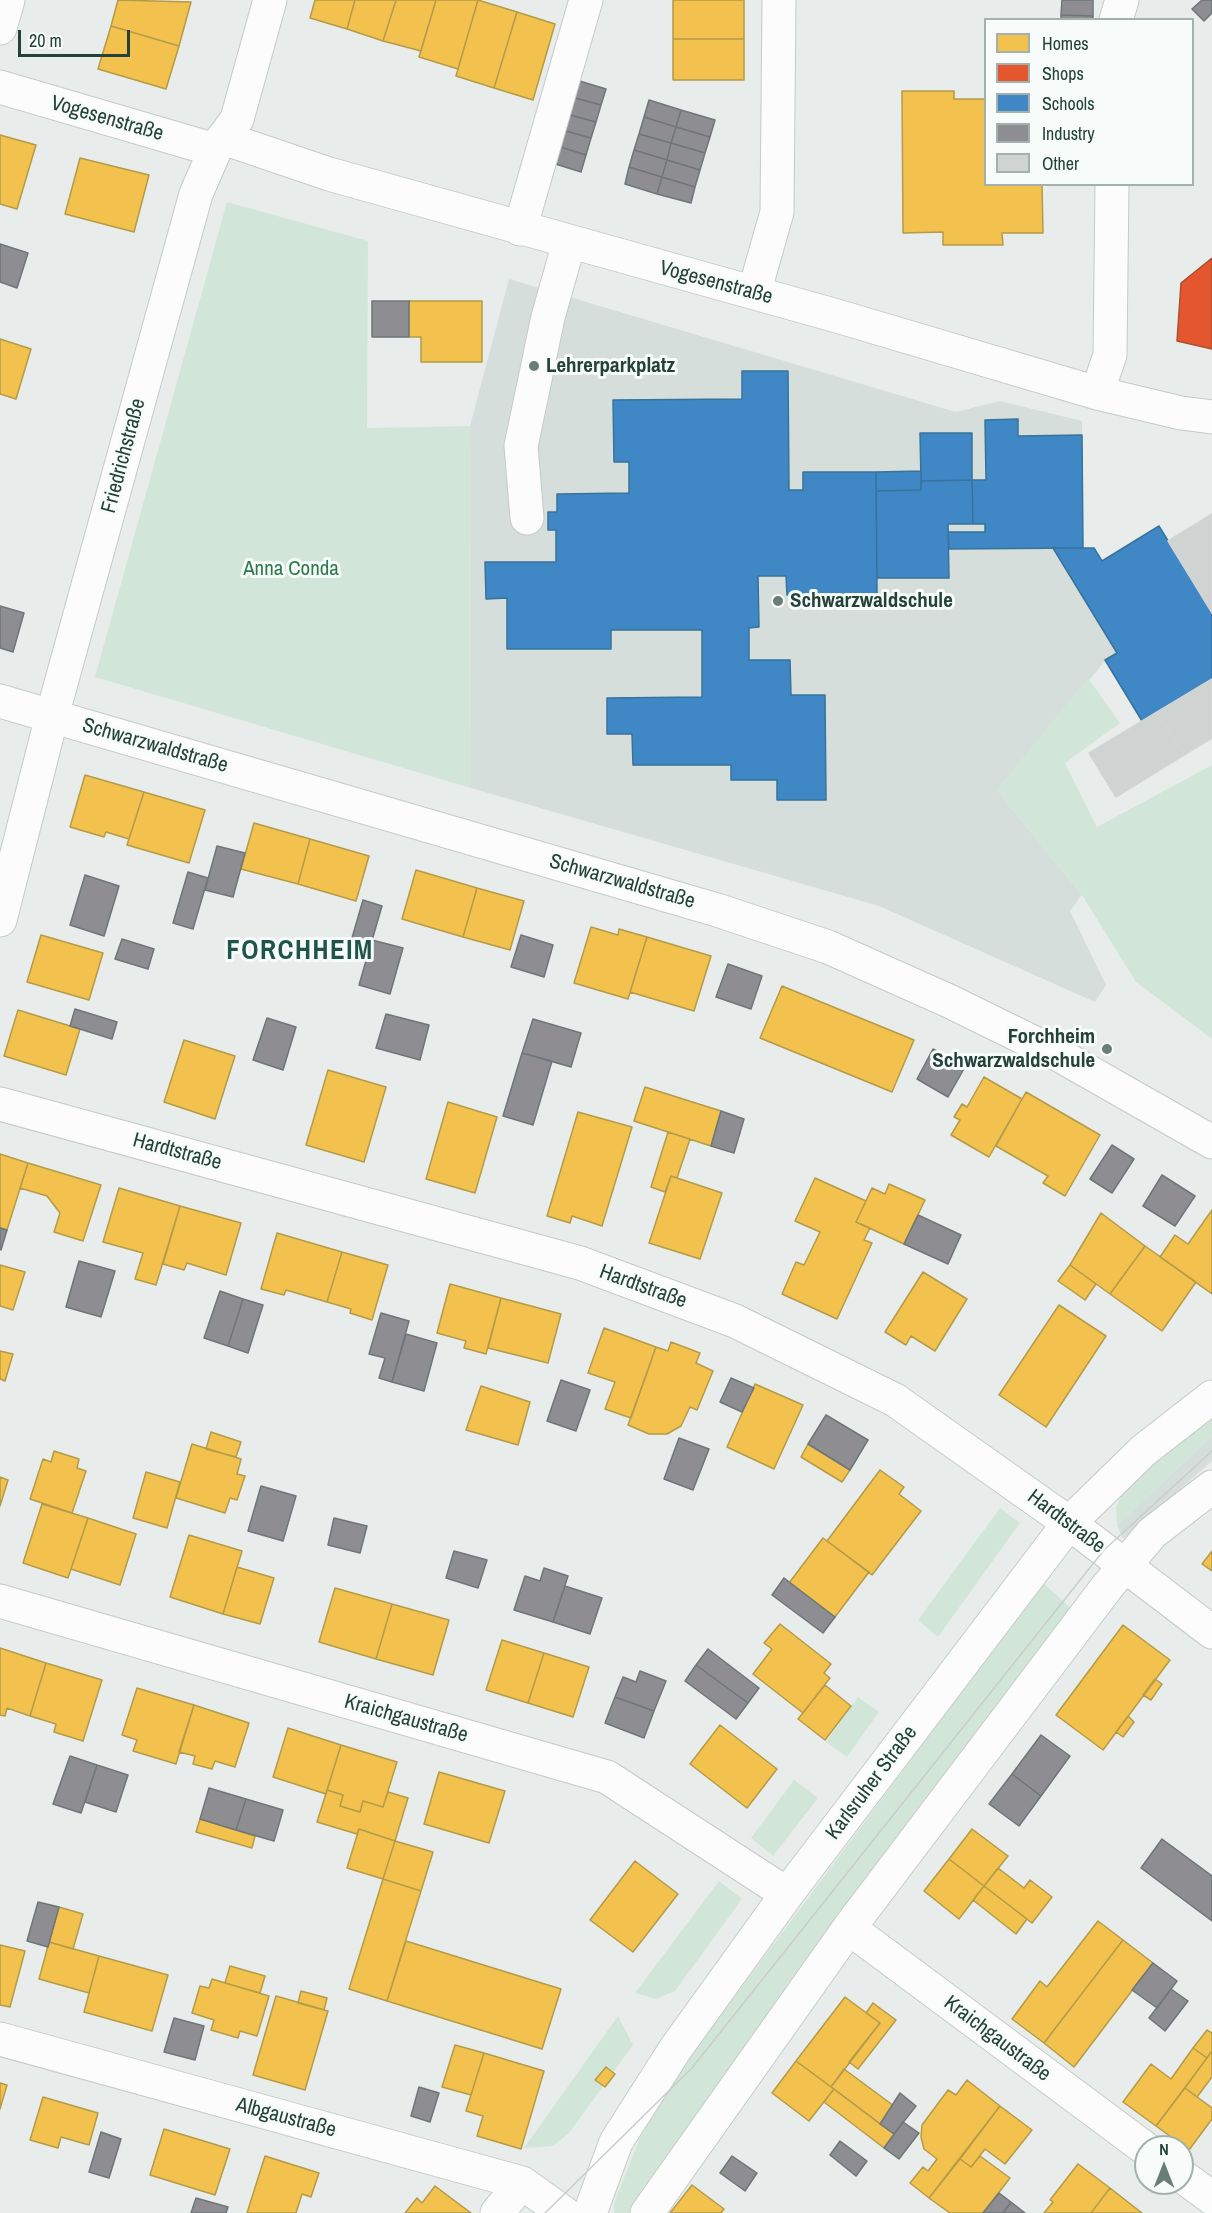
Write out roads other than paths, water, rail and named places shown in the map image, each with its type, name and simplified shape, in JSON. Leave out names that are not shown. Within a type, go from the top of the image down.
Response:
[{"type":"street","points":[[0,28],[8,0]]},
{"type":"street","name":"Friedrichstraße","points":[[0,920],[52,716],[196,194],[219,144],[237,119],[270,0]]},
{"type":"street","points":[[754,293],[777,213],[778,0]]},
{"type":"street","points":[[1117,18],[1122,0]]},
{"type":"street","points":[[520,229],[578,2]]},
{"type":"street","name":"Vogesenstraße","points":[[0,87],[329,174],[754,293],[1097,393],[1158,409],[1212,417]]},
{"type":"street","points":[[1097,393],[1110,355],[1112,186]]},
{"type":"street","points":[[527,518],[521,446],[548,317],[569,243]]},
{"type":"street","name":"Schwarzwaldstraße","points":[[0,701],[717,910],[828,947],[949,1000],[1061,1056],[1212,1142]]},
{"type":"street","name":"Hardtstraße","points":[[0,1104],[580,1263],[735,1321],[895,1400],[1069,1523],[1212,1632]]},
{"type":"street","name":"Karlsruher Straße","points":[[590,2213],[616,2142],[627,2122],[787,1894],[1069,1523],[1144,1450],[1212,1397]]},
{"type":"street","points":[[647,2213],[849,1928],[1125,1567],[1152,1533],[1212,1487]]},
{"type":"street","name":"Kraichgaustraße","points":[[0,1601],[607,1777],[787,1894]]},
{"type":"street","name":"Kraichgaustraße","points":[[849,1928],[1134,2140]]},
{"type":"street","name":"Albgaustraße","points":[[0,2039],[522,2183],[564,2213]]},
{"type":"street","points":[[497,2213],[522,2183]]},
{"type":"street","points":[[1194,2185],[1212,2198]]},
{"type":"tram line","points":[[545,2213],[692,2068],[1104,1550],[1212,1451]]},
{"type":"place","name":"Lehrerparkplatz","points":[[534,366]]},
{"type":"place","name":"Schwarzwaldschule","points":[[778,601]]},
{"type":"place","name":"Forchheim Schwarzwaldschule","points":[[1107,1049]]},
{"type":"district","name":"FORCHHEIM","points":[[300,952]]},
{"type":"park label","name":"Anna Conda","points":[[291,569]]}]
